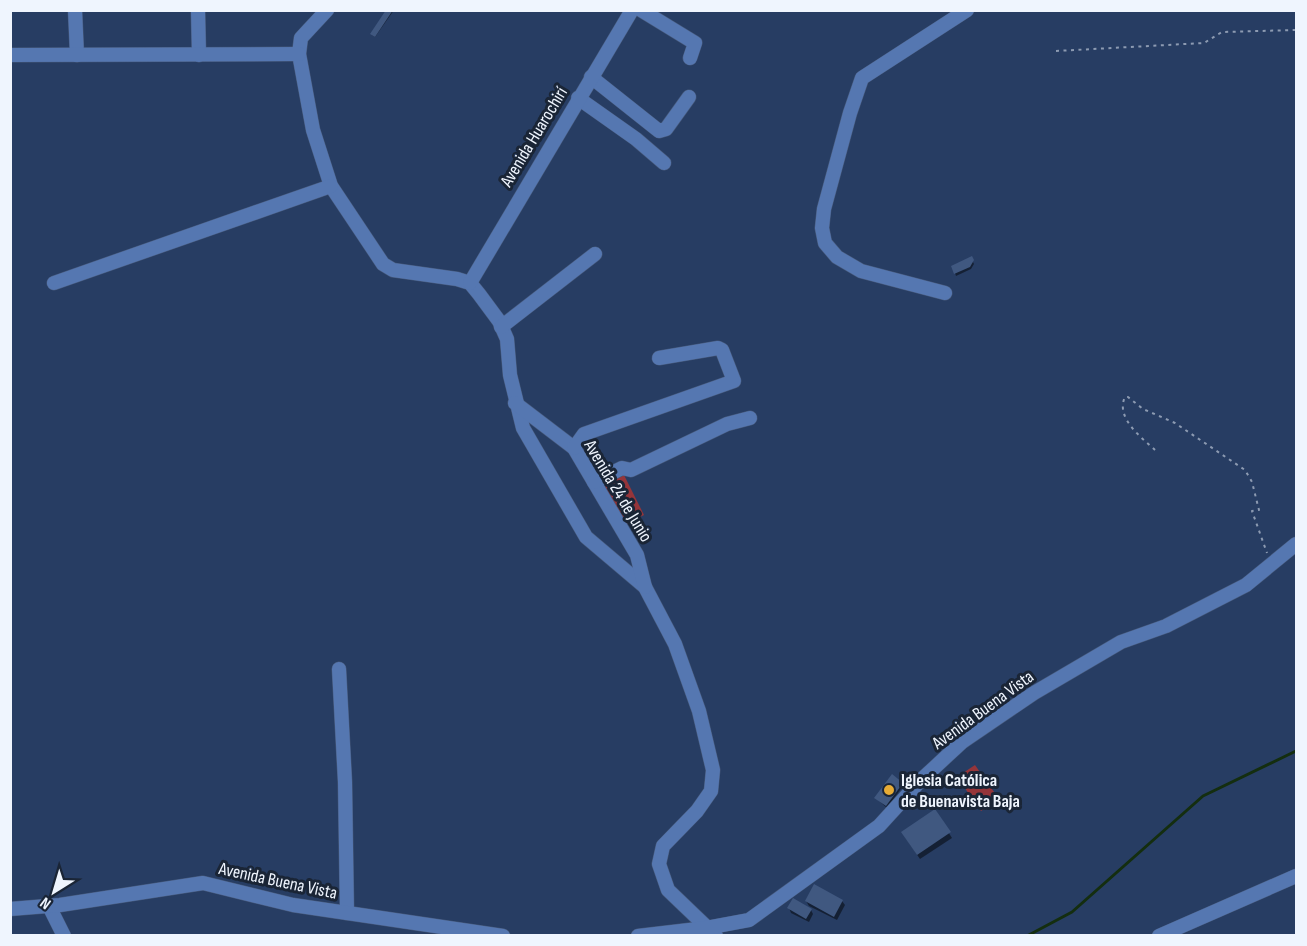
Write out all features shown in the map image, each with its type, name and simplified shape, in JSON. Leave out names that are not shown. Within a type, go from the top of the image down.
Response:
[{"type":"street","points":[[75,10],[77,56]]},
{"type":"street","points":[[198,10],[199,56]]},
{"type":"street","points":[[327,10],[301,38],[299,54],[313,130],[331,186],[383,264],[393,270],[470,283]]},
{"type":"street","name":"Avenida Huarochirí","points":[[470,283],[632,10]]},
{"type":"street","points":[[641,10],[695,43],[690,58]]},
{"type":"street","points":[[945,293],[861,271],[837,257],[825,243],[822,228],[824,209],[862,78],[967,10]]},
{"type":"street","points":[[10,55],[299,54]]},
{"type":"street","points":[[591,77],[659,131],[666,129],[689,97]]},
{"type":"street","points":[[578,98],[636,139],[664,163]]},
{"type":"street","points":[[54,283],[331,186]]},
{"type":"street","points":[[501,327],[595,254]]},
{"type":"street","name":"Avenida 24 de Junio","points":[[470,283],[507,339],[515,403],[523,428],[586,537],[645,587]]},
{"type":"street","points":[[574,448],[584,434],[734,381],[718,348],[659,358]]},
{"type":"street","name":"Avenida 24 de Junio","points":[[515,403],[574,448],[637,555],[645,587],[675,644],[699,711],[712,770],[711,791],[697,811],[663,846],[659,864],[668,890],[711,932]]},
{"type":"street","points":[[594,482],[622,468],[631,470],[727,424],[750,418]]},
{"type":"street","name":"Avenida Buena Vista","points":[[638,936],[711,932],[749,920],[879,826],[921,780],[962,742],[1034,693],[1121,642],[1207,607],[1246,585],[1296,546]]},
{"type":"street","points":[[339,669],[345,782],[347,913]]},
{"type":"street","points":[[1159,936],[1296,876]]},
{"type":"street","name":"Avenida Buena Vista","points":[[10,909],[50,906],[203,884],[293,905],[503,936]]},
{"type":"street","points":[[50,906],[64,936]]},
{"type":"street","points":[[740,936],[749,920]]},
{"type":"path","points":[[1056,51],[1204,43],[1222,32],[1296,30]]},
{"type":"path","points":[[1155,450],[1130,424],[1123,409],[1125,398],[1128,397],[1143,409],[1175,423],[1245,470],[1257,494],[1259,510],[1252,511],[1260,538],[1274,562]]},
{"type":"shaded area","points":[[624,475],[644,515],[624,525],[604,485]]},
{"type":"shaded area","points":[[975,765],[999,799],[981,811],[957,777]]},
{"type":"building","points":[[386,10],[393,10],[375,37],[370,34]]},
{"type":"building","points":[[972,256],[974,260],[970,267],[954,274],[951,266]]},
{"type":"building","name":"Iglesia Católica de Buenavista Baja","points":[[892,774],[903,783],[886,806],[874,798]]},
{"type":"building","points":[[935,809],[951,832],[917,855],[901,832]]},
{"type":"building","points":[[814,884],[843,900],[834,917],[805,901]]},
{"type":"building","points":[[793,898],[812,909],[806,919],[787,908]]},
{"type":"waterway","points":[[1027,936],[1072,912],[1203,796],[1296,751]]},
{"type":"place","name":"Iglesia Católica de Buenavista Baja","points":[[889,790]]}]
